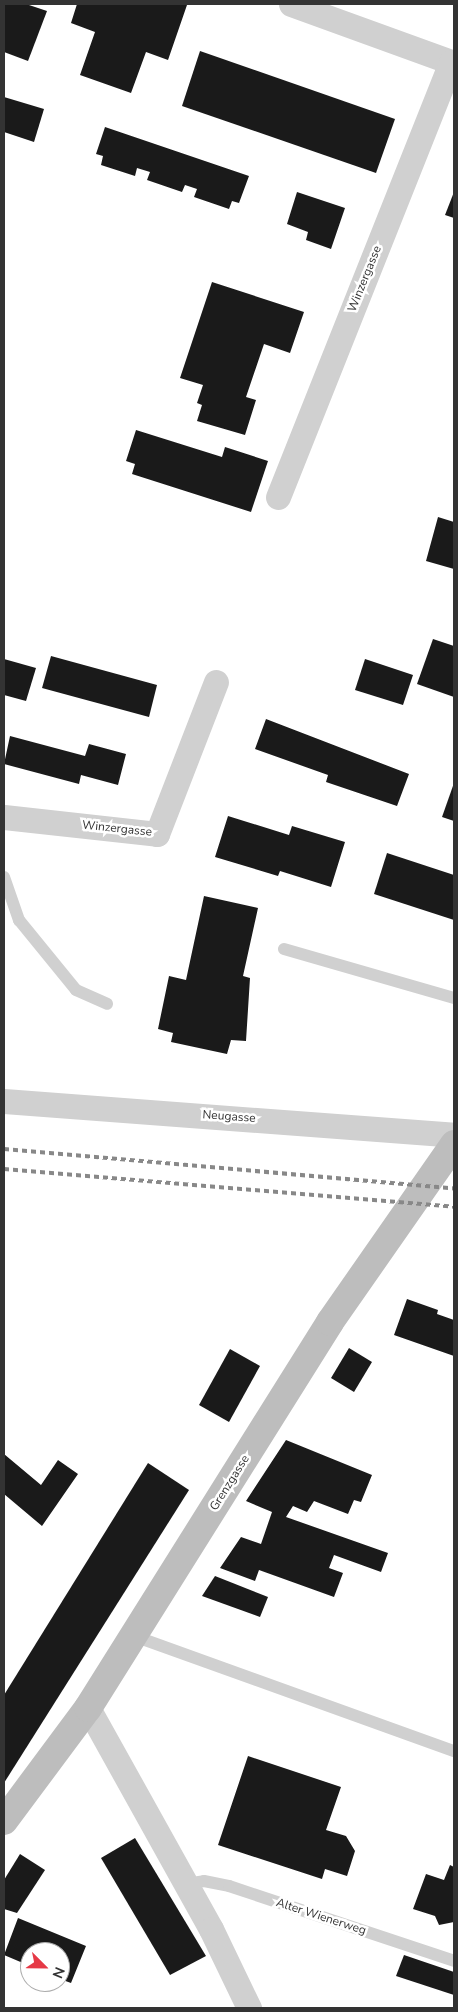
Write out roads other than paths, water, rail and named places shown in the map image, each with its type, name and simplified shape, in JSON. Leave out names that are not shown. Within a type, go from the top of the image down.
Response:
[{"type":"street","points":[[291,4],[452,62]]},
{"type":"street","name":"Winzergasse","points":[[278,497],[452,62]]},
{"type":"street","name":"Winzergasse","points":[[4,817],[157,834],[216,682]]},
{"type":"street","name":"Neugasse","points":[[4,1101],[454,1135]]},
{"type":"street","name":"Grenzgasse","points":[[4,1821],[88,1708],[330,1322],[454,1144]]},
{"type":"street","points":[[88,1708],[186,1884],[249,2008]]},
{"type":"lane","points":[[4,877],[18,920],[76,990],[106,1004]]},
{"type":"lane","points":[[284,949],[454,998]]},
{"type":"lane","points":[[134,1636],[454,1751]]},
{"type":"lane","name":"Alter Wienerweg","points":[[186,1884],[204,1881],[229,1886],[454,1961]]},
{"type":"railway","points":[[4,1149],[454,1188]]},
{"type":"railway","points":[[4,1169],[454,1207]]}]
